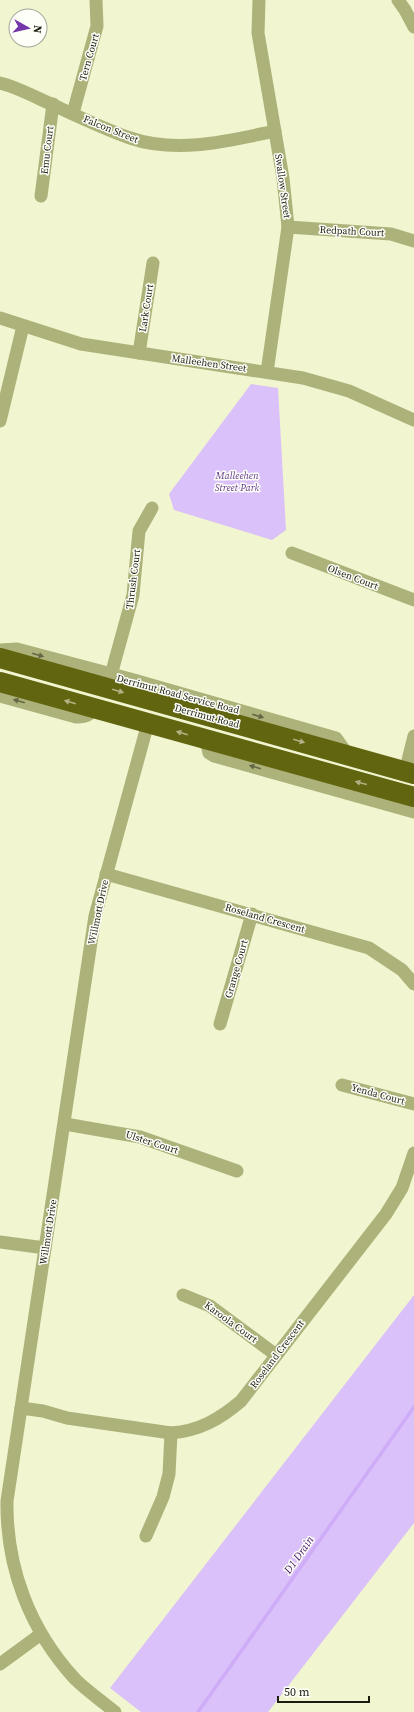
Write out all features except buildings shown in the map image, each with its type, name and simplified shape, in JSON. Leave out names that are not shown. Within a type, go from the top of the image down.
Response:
[{"type":"highway","name":"Derrimut Road","points":[[0,658],[409,773]]},
{"type":"highway","points":[[83,681],[96,696],[95,709]]},
{"type":"highway","points":[[0,682],[406,795],[409,773]]},
{"type":"highway","points":[[148,723],[154,701]]},
{"type":"street","name":"Tern Court","points":[[73,113],[97,26],[96,0]]},
{"type":"street","name":"Swallow Street","points":[[259,0],[258,33],[283,178],[288,228],[267,372]]},
{"type":"street","points":[[398,0],[414,27]]},
{"type":"street","name":"Falcon Street","points":[[0,83],[53,104],[130,138],[169,146],[199,145],[222,142],[275,131]]},
{"type":"street","name":"Emu Court","points":[[41,196],[53,104]]},
{"type":"street","name":"Redpath Court","points":[[288,228],[391,234],[414,241]]},
{"type":"street","name":"Lark Court","points":[[139,353],[153,263]]},
{"type":"street","name":"Malleehen Street","points":[[0,318],[81,344],[303,378],[349,391],[414,420]]},
{"type":"street","points":[[0,421],[23,326]]},
{"type":"street","name":"Thrush Court","points":[[110,675],[133,595],[139,531],[152,508]]},
{"type":"street","name":"Olsen Court","points":[[292,553],[414,600]]},
{"type":"street","name":"Derrimut Road Service Road","points":[[0,650],[17,649],[110,675],[134,680],[336,738],[348,755]]},
{"type":"street","points":[[0,696],[76,717],[83,717],[90,714],[95,709]]},
{"type":"street","name":"Willmott Drive","points":[[115,1712],[76,1680],[41,1634],[20,1589],[12,1560],[7,1521],[7,1501],[65,1124],[95,916],[148,723]]},
{"type":"street","points":[[409,773],[414,736]]},
{"type":"street","points":[[206,740],[209,753],[214,756],[414,812]]},
{"type":"street","name":"Roseland Crescent","points":[[106,874],[368,948],[402,970],[414,984]]},
{"type":"street","name":"Grange Court","points":[[220,1024],[252,914]]},
{"type":"street","name":"Yenda Court","points":[[342,1085],[414,1104]]},
{"type":"street","name":"Ulster Court","points":[[65,1124],[140,1137],[237,1171]]},
{"type":"street","name":"Roseland Crescent","points":[[21,1411],[43,1411],[67,1418],[171,1433],[192,1430],[222,1417],[241,1401],[386,1214],[402,1188],[414,1153]]},
{"type":"street","points":[[0,1242],[45,1248]]},
{"type":"street","name":"Karoola Court","points":[[183,1295],[210,1306],[276,1355]]},
{"type":"street","points":[[146,1536],[163,1497],[169,1474],[171,1433]]},
{"type":"street","points":[[0,1664],[41,1634]]},
{"type":"green space","name":"Malleehen Street Park","points":[[251,384],[278,388],[286,530],[272,540],[174,510],[169,494]]},
{"type":"green space","points":[[414,1295],[414,1523],[268,1712],[141,1712],[110,1688]]},
{"type":"waterway","name":"D1 Drain","points":[[198,1712],[414,1407]]}]
